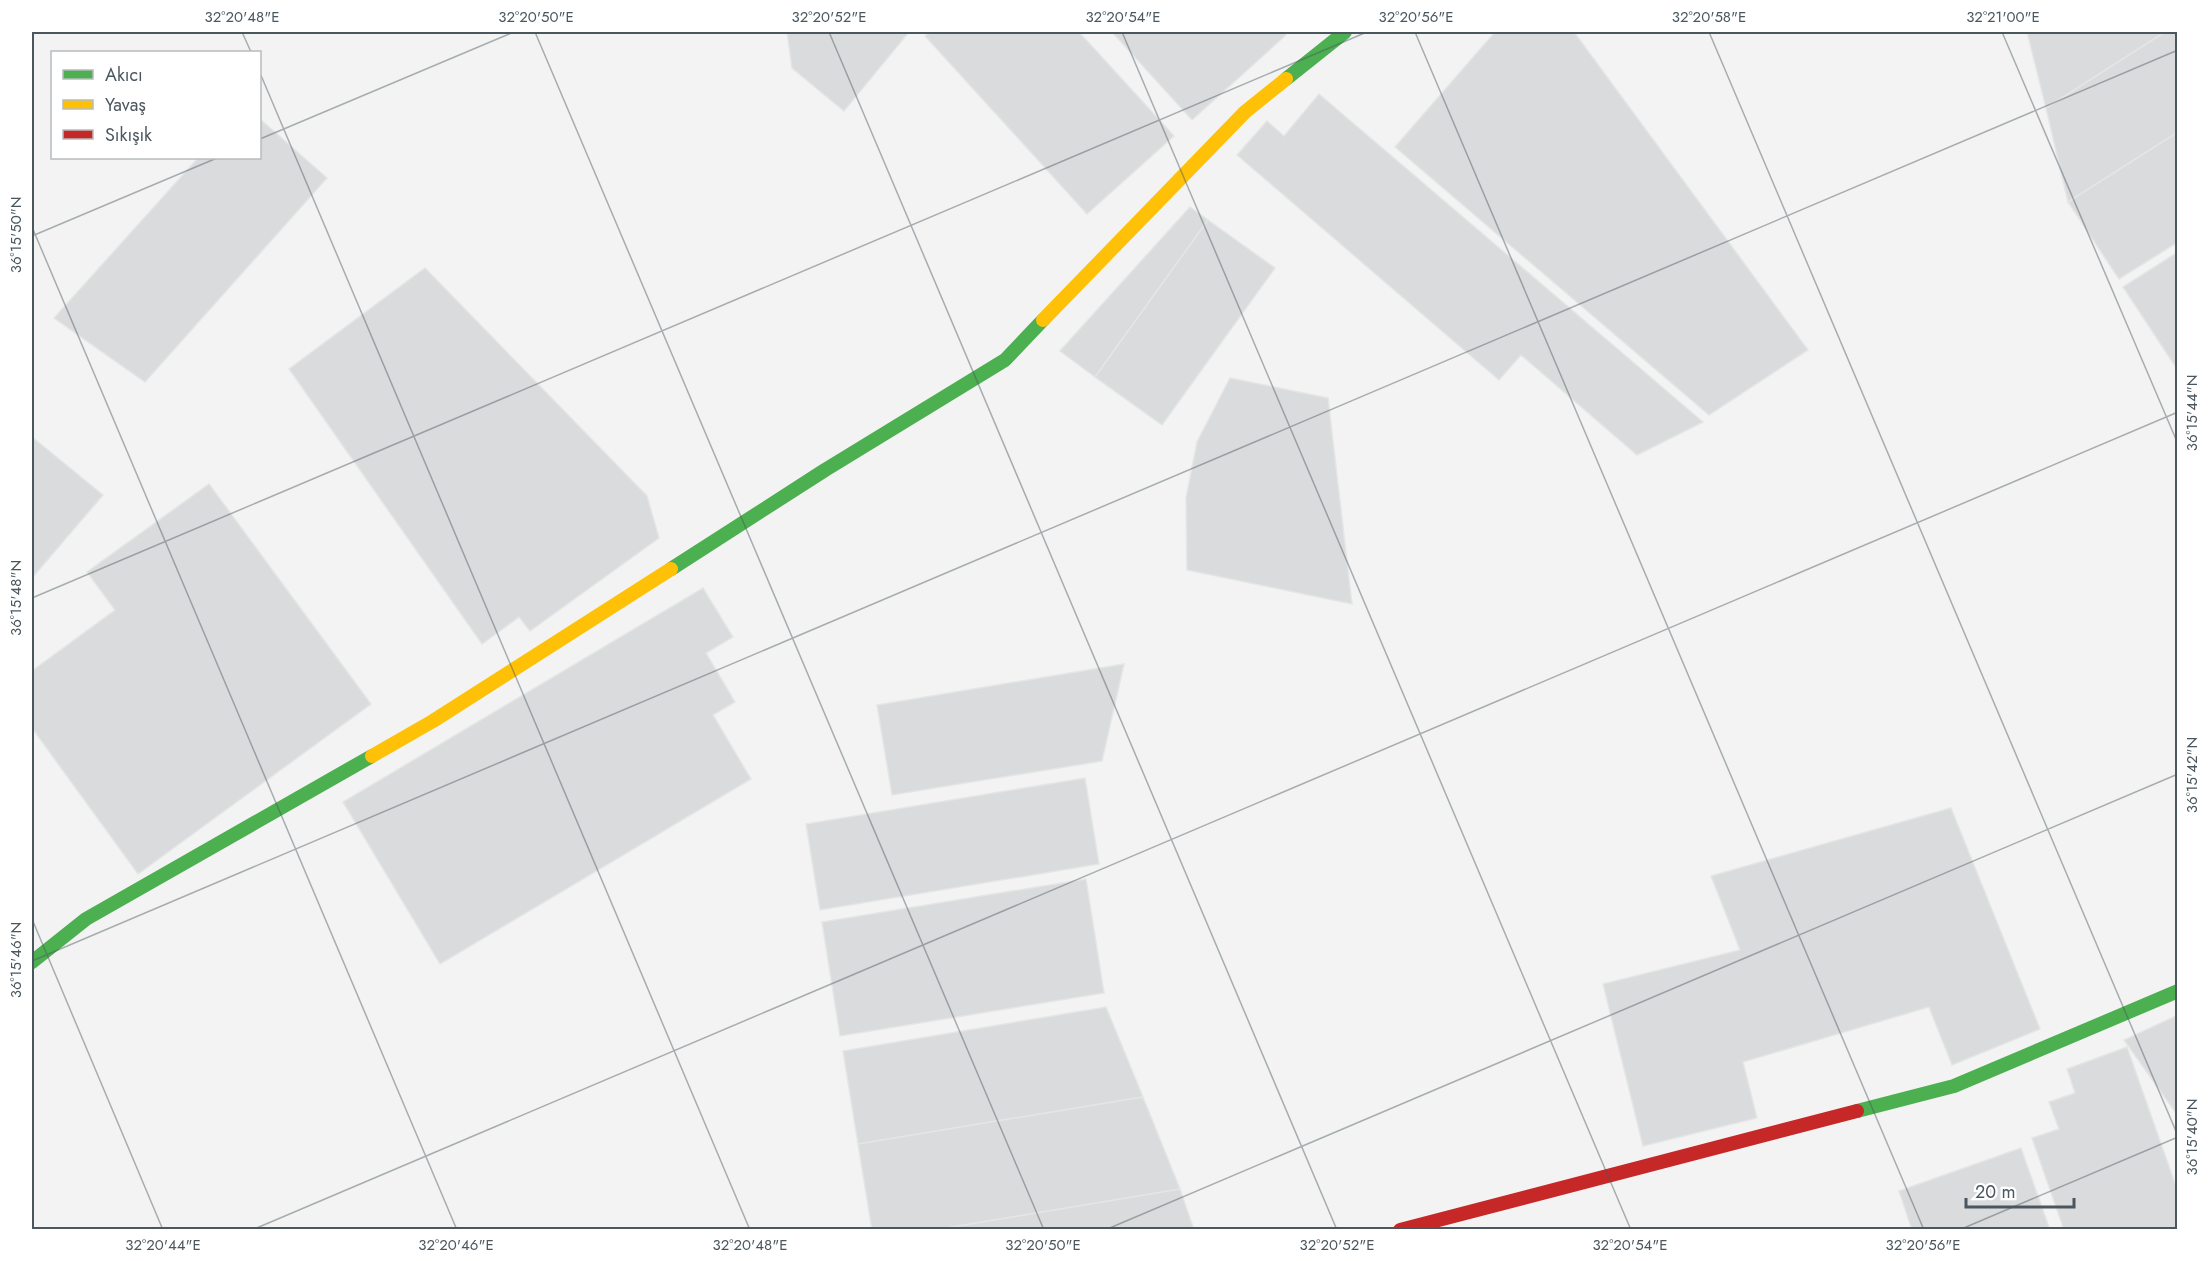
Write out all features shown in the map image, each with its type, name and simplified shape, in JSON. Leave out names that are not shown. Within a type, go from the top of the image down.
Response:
[{"type":"street","points":[[32,963],[86,919],[434,722],[815,477],[1005,360],[1245,112],[1345,32]]},
{"type":"street","points":[[1400,1230],[1954,1086],[2178,991]]},
{"type":"building","points":[[787,32],[909,32],[844,111],[792,68]]},
{"type":"building","points":[[929,32],[1079,32],[1174,136],[1087,214],[925,36]]},
{"type":"building","points":[[1112,32],[1284,32],[1286,35],[1192,120]]},
{"type":"building","points":[[1495,32],[1574,32],[1808,350],[1709,415],[1395,147]]},
{"type":"building","points":[[2027,32],[2165,32],[2046,108]]},
{"type":"building","points":[[2165,32],[2178,32],[2178,132],[2068,202],[2046,108]]},
{"type":"building","points":[[1319,94],[1703,422],[1637,455],[1521,355],[1499,380],[1237,155],[1267,121],[1284,136]]},
{"type":"building","points":[[261,120],[327,178],[145,382],[54,318],[197,159],[261,159]]},
{"type":"building","points":[[2178,132],[2178,242],[2119,279],[2068,202]]},
{"type":"building","points":[[1190,207],[1208,220],[1095,377],[1060,351]]},
{"type":"building","points":[[1208,220],[1275,268],[1162,425],[1095,377]]},
{"type":"building","points":[[2178,252],[2178,369],[2177,369],[2123,287]]},
{"type":"building","points":[[425,268],[647,496],[659,538],[530,631],[519,617],[482,644],[289,369]]},
{"type":"building","points":[[1230,378],[1328,398],[1352,604],[1187,570],[1186,498],[1197,442]]},
{"type":"building","points":[[32,437],[103,495],[32,578]]},
{"type":"building","points":[[209,484],[371,704],[138,874],[32,728],[32,671],[115,610],[87,572]]},
{"type":"building","points":[[703,588],[733,637],[706,653],[735,702],[713,715],[751,779],[440,964],[343,802]]},
{"type":"building","points":[[1124,664],[1102,761],[892,795],[877,705]]},
{"type":"building","points":[[1085,778],[1099,864],[820,910],[806,824]]},
{"type":"building","points":[[1951,808],[2040,1029],[1952,1065],[1929,1007],[1743,1062],[1757,1118],[1643,1146],[1603,984],[1740,950],[1711,876]]},
{"type":"building","points":[[1086,879],[1104,993],[840,1036],[822,922]]},
{"type":"building","points":[[1106,1007],[1143,1097],[858,1144],[843,1051]]},
{"type":"building","points":[[2178,1015],[2178,1116],[2124,1040]]},
{"type":"building","points":[[2127,1047],[2178,1192],[2178,1230],[2064,1230],[2032,1138],[2059,1129],[2049,1102],[2075,1093],[2067,1069]]},
{"type":"building","points":[[1143,1097],[1180,1189],[935,1230],[872,1230],[858,1144]]},
{"type":"building","points":[[2021,1148],[2050,1230],[1912,1230],[1899,1191]]},
{"type":"building","points":[[1180,1189],[1194,1230],[935,1230]]},
{"type":"traffic: fast","points":[[1286,79],[1345,32]]},
{"type":"traffic: fast","points":[[671,569],[825,470],[1005,360],[1043,320]]},
{"type":"traffic: fast","points":[[32,962],[86,919],[372,756]]},
{"type":"traffic: fast","points":[[1857,1111],[1954,1086],[2178,991]]},
{"type":"traffic: slow","points":[[1043,320],[1245,112],[1286,79]]},
{"type":"traffic: slow","points":[[372,756],[433,721],[671,569]]},
{"type":"traffic: jam","points":[[1400,1230],[1857,1111]]}]
